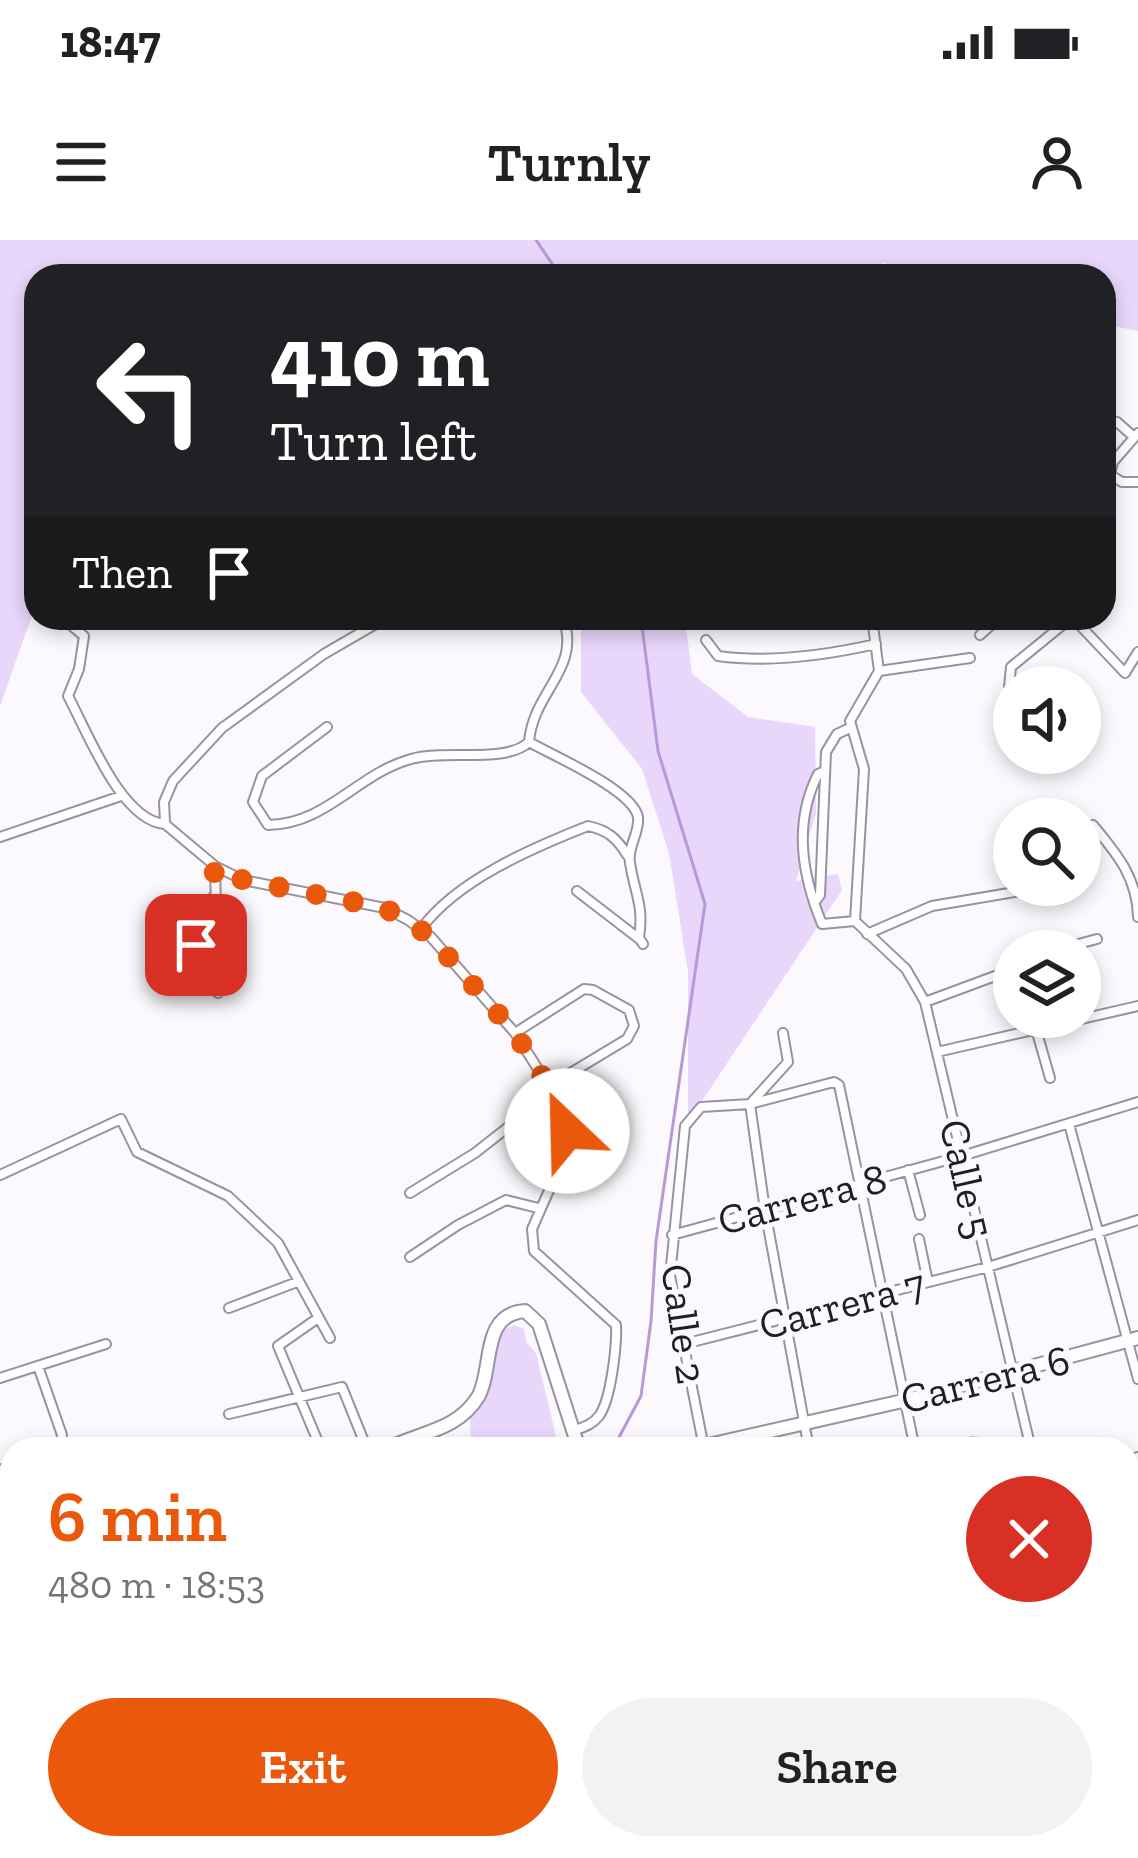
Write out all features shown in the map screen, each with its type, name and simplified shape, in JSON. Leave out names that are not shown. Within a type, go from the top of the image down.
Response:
[{"type":"main road","points":[[419,1437],[449,1425],[475,1402],[484,1385],[495,1329],[514,1312],[525,1311],[539,1324],[575,1437]]},
{"type":"main road","name":"Carrera 6","points":[[746,1437],[1134,1340]]},
{"type":"street","points":[[1116,458],[1136,435]]},
{"type":"street","points":[[77,630],[84,636],[79,669],[68,696],[121,796],[155,823],[165,824],[214,866],[243,880],[385,908],[421,929],[515,1033],[551,1089],[566,1118],[566,1146],[538,1208],[532,1229],[534,1251],[616,1325],[603,1412],[591,1424],[573,1431]]},
{"type":"street","points":[[165,824],[164,802],[173,781],[222,728],[365,630]]},
{"type":"street","points":[[327,728],[262,776],[253,802],[268,825],[317,815],[406,760],[431,754],[511,752],[529,742],[538,702],[568,657],[567,630]]},
{"type":"street","points":[[824,771],[809,794],[803,830],[805,875],[824,925],[856,921],[864,769],[860,746],[850,728],[853,712],[879,671],[874,630]]},
{"type":"street","points":[[980,635],[986,630]]},
{"type":"street","points":[[1013,666],[1057,630]]},
{"type":"street","points":[[1084,630],[1125,673],[1138,652]]},
{"type":"street","points":[[706,640],[718,656],[735,658],[876,644]]},
{"type":"street","points":[[879,671],[970,658]]},
{"type":"street","points":[[814,903],[820,895],[824,771],[830,742],[850,728]]},
{"type":"street","points":[[529,742],[608,785],[634,807],[639,821],[628,856]]},
{"type":"street","points":[[0,837],[121,796]]},
{"type":"street","points":[[421,929],[436,908],[468,884],[588,826],[619,841],[628,856],[643,911],[641,941],[577,891]]},
{"type":"street","points":[[1101,836],[1131,876],[1138,916]]},
{"type":"street","points":[[214,866],[218,993]]},
{"type":"street","points":[[152,928],[166,948],[189,952],[202,933],[215,890]]},
{"type":"street","points":[[865,933],[932,906],[993,896]]},
{"type":"street","name":"Calle 5","points":[[856,921],[906,969],[925,1002],[1027,1437]]},
{"type":"street","points":[[925,1002],[993,977]]},
{"type":"street","points":[[410,1193],[475,1153],[551,1089],[627,1039],[634,1026],[620,1003],[584,989],[515,1033]]},
{"type":"street","points":[[1101,1013],[1138,1006]]},
{"type":"street","points":[[750,1104],[788,1062],[783,1033]]},
{"type":"street","points":[[937,1052],[997,1038]]},
{"type":"street","points":[[1039,1038],[1050,1078]]},
{"type":"street","points":[[750,1104],[832,1082],[839,1085],[913,1437]]},
{"type":"street","name":"Carrera 8","points":[[672,1234],[962,1156],[1138,1102]]},
{"type":"street","points":[[750,1104],[807,1437]]},
{"type":"street","name":"Calle 2","points":[[698,1437],[670,1276],[685,1126],[701,1107],[750,1104]]},
{"type":"street","points":[[0,1175],[121,1118],[137,1152],[228,1196],[278,1243],[330,1339]]},
{"type":"street","points":[[1069,1124],[1134,1340],[1138,1379]]},
{"type":"street","points":[[908,1171],[920,1215]]},
{"type":"street","points":[[410,1257],[506,1200],[538,1208]]},
{"type":"street","name":"Carrera 7","points":[[684,1343],[988,1267],[1138,1220]]},
{"type":"street","points":[[919,1239],[928,1282]]},
{"type":"street","points":[[230,1308],[297,1282]]},
{"type":"street","points":[[316,1437],[278,1346],[318,1318]]},
{"type":"street","points":[[0,1378],[106,1344]]},
{"type":"street","points":[[38,1366],[62,1437]]},
{"type":"street","points":[[229,1414],[342,1388],[362,1437]]},
{"type":"shaded area","points":[[0,240],[1138,240],[1138,331],[1116,326],[1116,264],[24,264],[27,630],[0,706]]},
{"type":"shaded area","points":[[581,630],[686,630],[692,674],[748,717],[815,727],[816,813],[796,881],[838,874],[842,890],[688,1122],[688,972],[669,853],[642,769],[581,692]]},
{"type":"shaded area","points":[[514,1325],[524,1329],[536,1353],[556,1437],[471,1437],[470,1418],[488,1387],[498,1332]]},
{"type":"waterway","points":[[536,240],[552,264]]},
{"type":"waterway","points":[[619,1437],[641,1396],[656,1241],[705,904],[658,751],[643,630]]},
{"type":"route","points":[[196,945],[215,890],[214,866],[243,880],[385,908],[430,936],[515,1033],[561,1106],[567,1131]]}]
